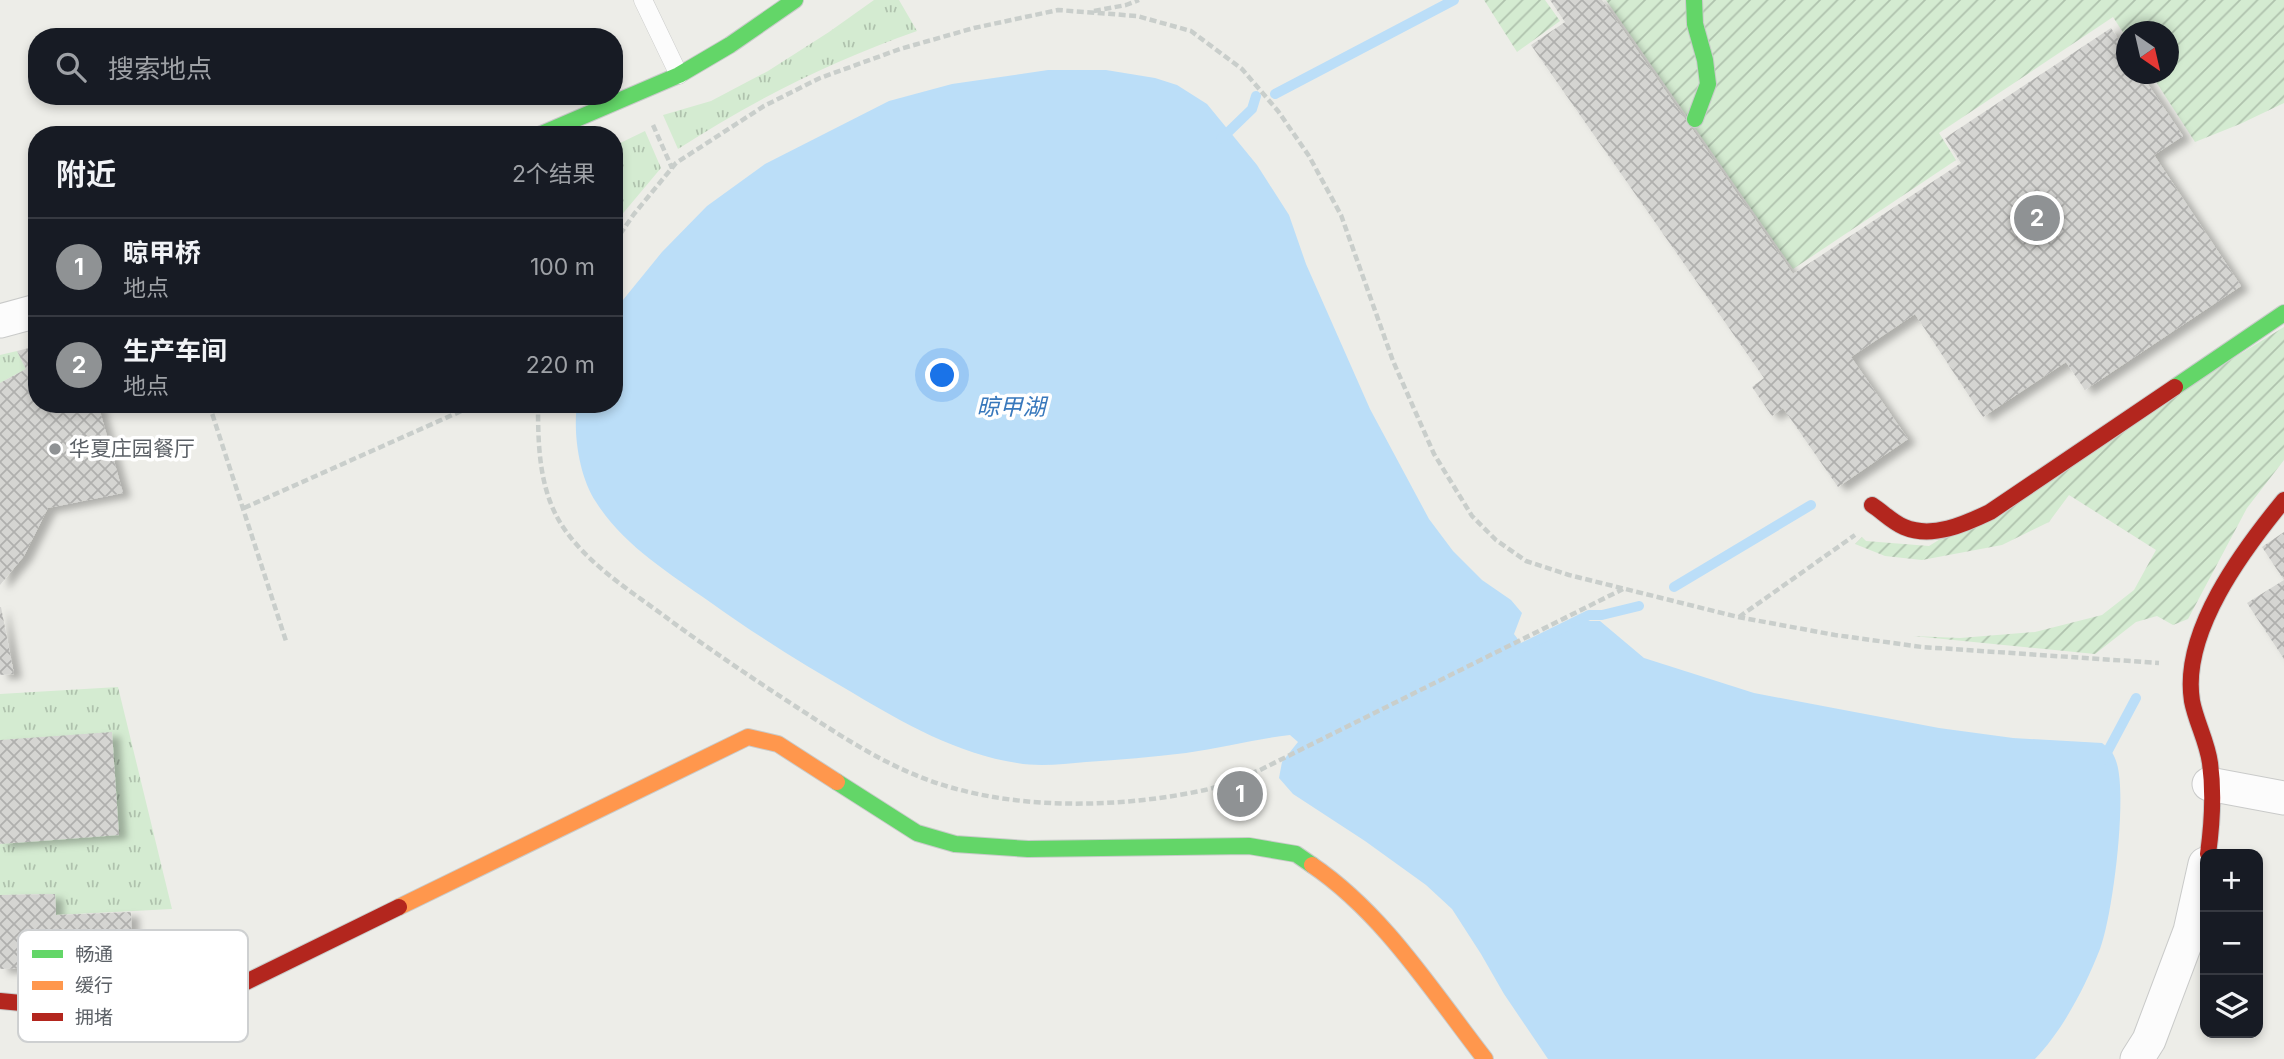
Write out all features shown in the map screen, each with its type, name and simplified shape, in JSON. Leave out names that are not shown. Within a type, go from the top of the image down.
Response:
[{"type":"street","points":[[623,100],[679,75],[730,45],[795,0]]},
{"type":"street","points":[[1694,0],[1695,24],[1705,60],[1708,84],[1695,119]]},
{"type":"street","points":[[560,126],[611,105]]},
{"type":"street","points":[[0,321],[28,313]]},
{"type":"street","points":[[1879,509],[1908,529],[1944,530],[1990,513],[2284,313]]},
{"type":"street","points":[[2208,849],[2210,764],[2192,698],[2191,665],[2225,583],[2255,534],[2284,500]]},
{"type":"street","points":[[248,982],[748,737],[778,744],[917,833],[955,844],[1028,849],[1249,846],[1296,854],[1328,876],[1380,924],[1485,1059]]},
{"type":"street","points":[[2210,785],[2284,798]]},
{"type":"street","points":[[2137,1059],[2149,1040],[2190,931],[2200,886]]},
{"type":"street","points":[[0,1001],[18,1003]]},
{"type":"lane","points":[[643,0],[679,75]]},
{"type":"path","points":[[1087,12],[1139,0]]},
{"type":"path","points":[[623,230],[676,163],[764,106],[831,74],[900,49],[974,28],[1058,10],[1137,16],[1191,31],[1242,69],[1278,111],[1309,156],[1340,215],[1398,373],[1434,454],[1472,516],[1496,540],[1526,561],[1738,617],[1835,635],[1922,647],[2191,665]]},
{"type":"path","points":[[638,94],[673,168]]},
{"type":"path","points":[[212,413],[286,641]]},
{"type":"path","points":[[244,508],[457,413]]},
{"type":"path","points":[[538,413],[538,439],[546,493],[562,526],[579,548],[623,586],[717,654],[856,746],[898,768],[953,788],[1002,797],[1049,803],[1139,800],[1208,789],[1260,770],[1624,589]]},
{"type":"path","points":[[1738,617],[1879,509]]},
{"type":"green space","points":[[874,0],[899,0],[917,31],[854,55],[794,83],[735,114],[678,149],[663,115],[711,101],[768,71]]},
{"type":"green space","points":[[1484,0],[1545,0],[1560,21],[1517,52]]},
{"type":"green space","points":[[1606,0],[2284,0],[2284,103],[2195,142],[2157,84],[2179,84],[2179,21],[2116,22],[2113,17],[1939,133],[1956,160],[1793,269]]},
{"type":"green space","points":[[645,131],[661,168],[623,213],[623,142]]},
{"type":"green space","points":[[2284,327],[2284,460],[2247,508],[2188,619],[2173,625],[2157,616],[2136,622],[2095,654],[1913,636],[1960,638],[2035,632],[2102,615],[2134,590],[2156,550],[2069,495],[2049,522],[2002,545],[1922,560],[1885,556],[1855,544],[1862,537],[1866,541],[1929,546]]},
{"type":"green space","points":[[17,351],[26,369],[0,383],[0,355]]},
{"type":"green space","points":[[118,687],[172,909],[56,915],[55,894],[0,895],[0,694]]},
{"type":"water","name":"晾甲湖","points":[[1048,70],[1106,70],[1155,78],[1177,85],[1207,104],[1257,165],[1289,215],[1306,264],[1370,409],[1429,519],[1453,551],[1482,580],[1511,600],[1522,613],[1514,634],[1526,650],[1583,621],[1600,621],[1644,658],[1754,693],[1939,728],[2013,738],[2102,743],[2109,749],[2115,757],[2120,781],[2117,856],[2110,910],[2100,949],[2080,993],[2045,1048],[2035,1059],[1548,1059],[1452,909],[1426,885],[1293,794],[1279,778],[1282,762],[1298,742],[1290,735],[1186,753],[1051,765],[995,759],[952,745],[911,726],[798,661],[663,569],[633,545],[619,532],[590,492],[581,467],[576,428],[577,413],[623,413],[623,300],[662,252],[707,206],[765,164],[889,101],[952,84]]},
{"type":"building","points":[[1550,0],[1602,0],[1793,274],[1961,163],[1945,138],[2111,28],[2116,36],[2116,84],[2148,84],[2183,136],[2154,155],[2241,286],[2085,390],[2066,362],[1983,417],[1915,314],[1851,357],[1908,439],[1838,487],[1783,408],[1772,416],[1752,387],[1764,378],[1531,45],[1565,22]]},
{"type":"building","name":"华夏庄园餐厅","points":[[28,348],[28,413],[101,413],[123,493],[48,508],[24,556],[0,585],[0,383],[26,369],[17,351]]},
{"type":"building","points":[[2284,532],[2284,580],[2262,547]]},
{"type":"building","points":[[2284,580],[2284,659],[2247,603]]},
{"type":"building","points":[[1,607],[14,674],[0,675]]},
{"type":"building","points":[[112,732],[119,835],[0,844],[0,740]]},
{"type":"building","points":[[55,894],[56,915],[131,912],[131,930],[18,930],[18,968],[0,969],[0,895]]},
{"type":"waterway","points":[[1275,94],[1454,0]]},
{"type":"waterway","points":[[1221,139],[1252,109],[1256,96]]},
{"type":"waterway","points":[[1674,587],[1811,505]]},
{"type":"waterway","points":[[1512,653],[1589,615],[1602,615],[1639,606]]},
{"type":"waterway","points":[[2103,760],[2136,698]]},
{"type":"traffic: fast","points":[[623,99],[679,75],[730,45],[795,0]]},
{"type":"traffic: fast","points":[[1694,0],[1695,24],[1705,60],[1708,84],[1695,119]]},
{"type":"traffic: fast","points":[[560,126],[609,105]]},
{"type":"traffic: fast","points":[[2175,387],[2284,313]]},
{"type":"traffic: fast","points":[[837,782],[917,833],[955,844],[1028,849],[1249,846],[1296,854],[1312,865]]},
{"type":"traffic: slow","points":[[399,907],[748,737],[778,744],[837,782]]},
{"type":"traffic: slow","points":[[1312,865],[1362,906],[1384,930],[1485,1059]]},
{"type":"traffic: jam","points":[[1872,505],[1900,525],[1915,530],[1937,531],[1970,521],[1990,512],[2175,387]]},
{"type":"traffic: jam","points":[[2208,849],[2212,785],[2209,755],[2192,701],[2191,675],[2196,648],[2218,593],[2284,500]]},
{"type":"traffic: jam","points":[[248,981],[399,907]]},
{"type":"traffic: jam","points":[[0,1001],[18,1003]]},
{"type":"place","name":"生产车间","points":[[2037,218]]},
{"type":"place","name":"华夏庄园餐厅","points":[[55,449]]},
{"type":"place","name":"晾甲桥","points":[[1240,794]]}]
